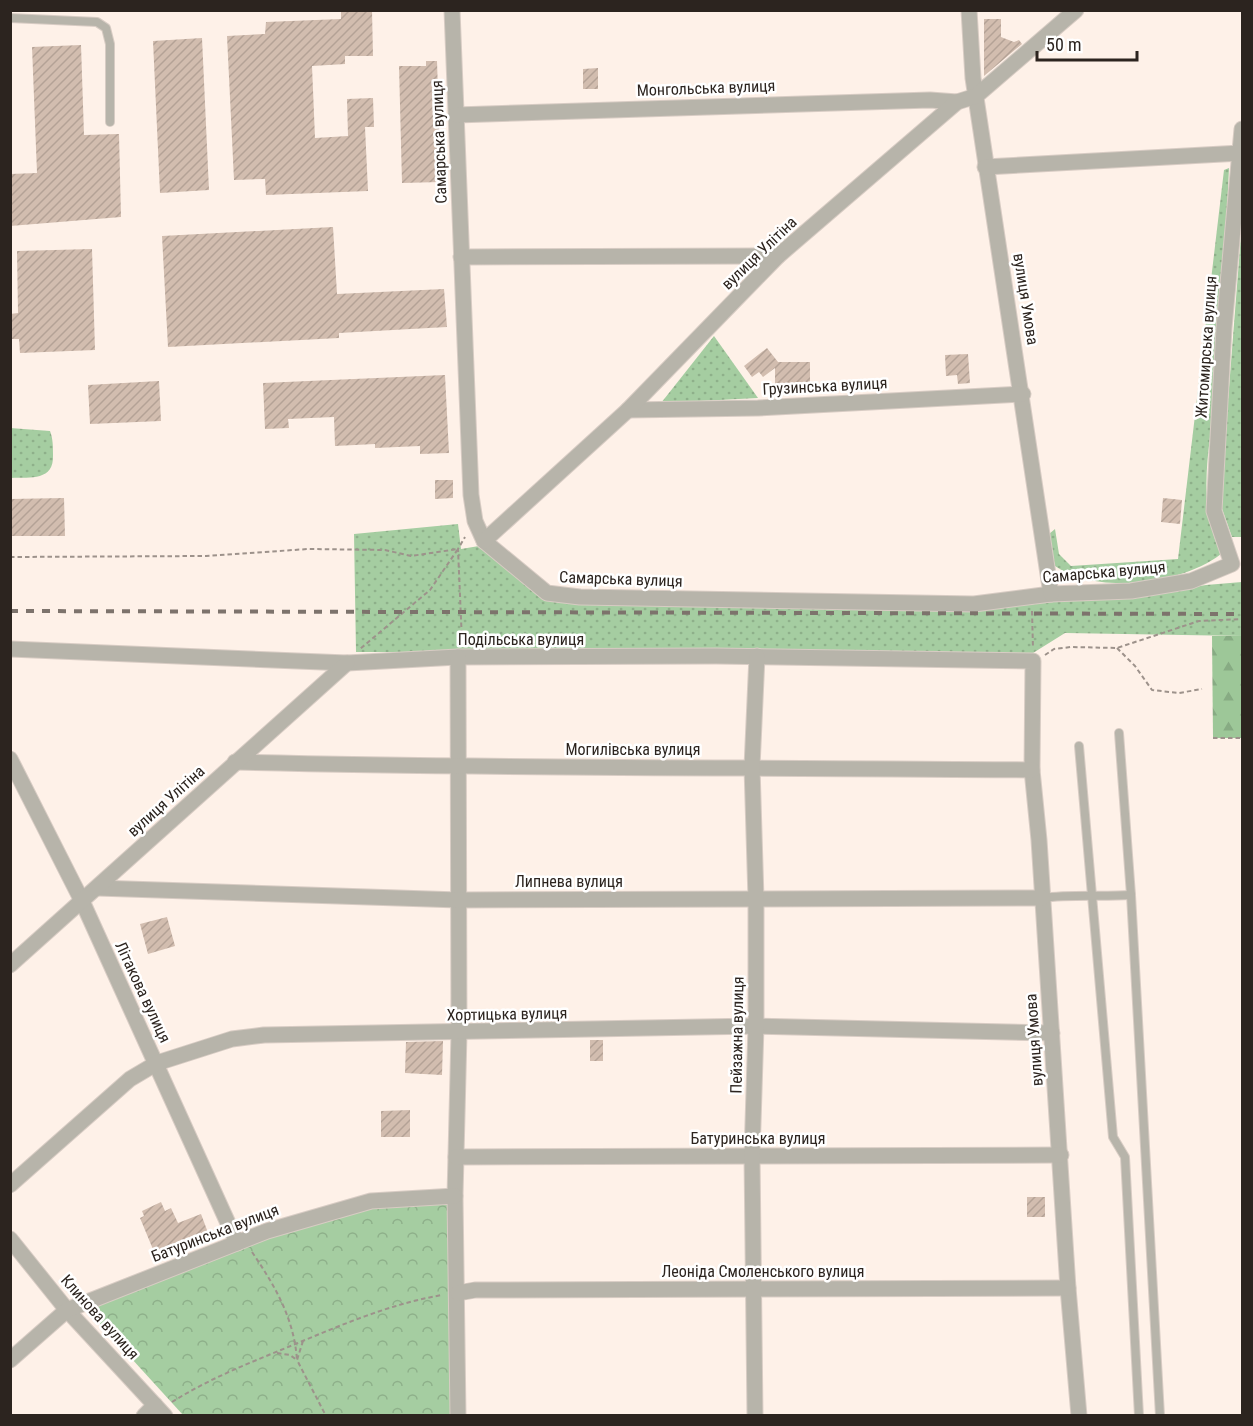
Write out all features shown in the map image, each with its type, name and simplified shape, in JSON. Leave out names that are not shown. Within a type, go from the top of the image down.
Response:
[{"type":"street","name":"Самарська вулиця","points":[[452,10],[471,495],[475,521],[484,541],[547,593],[580,597],[974,604],[1051,594],[1131,591],[1191,581],[1232,564]]},
{"type":"street","name":"вулиця Умова","points":[[969,10],[970,51],[976,96],[1023,394],[1051,594]]},
{"type":"street","name":"вулиця Улітіна","points":[[484,541],[628,410],[778,256],[957,102],[976,96],[1076,10]]},
{"type":"street","name":"Монгольська вулиця","points":[[456,115],[930,99],[957,102]]},
{"type":"street","name":"Житомирська вулиця","points":[[1232,564],[1214,511],[1224,328],[1242,129]]},
{"type":"street","points":[[986,167],[1241,153]]},
{"type":"street","points":[[461,257],[778,256]]},
{"type":"street","name":"Грузинська вулиця","points":[[628,410],[758,408],[1023,394]]},
{"type":"street","name":"Подільська вулиця","points":[[10,649],[346,663],[458,657],[757,656],[1033,661]]},
{"type":"street","name":"Пейзажна вулиця","points":[[755,1416],[752,1156],[756,1026],[756,899],[752,766],[757,656]]},
{"type":"street","points":[[458,657],[459,1033],[455,1196],[459,1416]]},
{"type":"street","name":"вулиця Умова","points":[[1033,661],[1032,770],[1079,1416]]},
{"type":"street","name":"вулиця Улітіна","points":[[10,965],[346,663]]},
{"type":"street","name":"Могилівська вулиця","points":[[235,762],[460,768],[752,766],[1032,770]]},
{"type":"street","name":"Літакова вулиця","points":[[12,766],[82,901],[240,1241]]},
{"type":"street","name":"Липнева вулиця","points":[[97,888],[459,900],[1042,898]]},
{"type":"street","name":"Хортицька вулиця","points":[[10,1185],[130,1079],[157,1063],[231,1039],[264,1035],[756,1026],[1052,1033]]},
{"type":"street","name":"Батуринська вулиця","points":[[456,1157],[1061,1155]]},
{"type":"street","name":"Батуринська вулиця","points":[[10,1360],[67,1310],[240,1241],[371,1201],[455,1196]]},
{"type":"street","name":"Клинова вулиця","points":[[10,1239],[67,1310],[156,1412]]},
{"type":"street","name":"Леоніда Смоленського вулиця","points":[[458,1293],[475,1290],[1068,1288]]},
{"type":"lane","points":[[10,18],[97,22],[106,28],[110,44],[110,122]]},
{"type":"lane","points":[[1119,733],[1131,894],[1160,1416]]},
{"type":"lane","points":[[1079,746],[1113,1137],[1125,1157],[1139,1416]]},
{"type":"lane","points":[[1042,898],[1069,894],[1092,898],[1131,894]]},
{"type":"path","points":[[346,663],[382,627],[430,591],[475,521]]},
{"type":"path","points":[[10,557],[206,556],[308,549],[385,550],[411,556],[458,549]]},
{"type":"path","points":[[458,549],[458,576],[464,636],[458,657]]},
{"type":"path","points":[[1031,597],[1033,661],[1054,650],[1071,647],[1117,648],[1138,643],[1199,621],[1242,619]]},
{"type":"path","points":[[1117,648],[1152,690],[1179,693],[1202,689]]},
{"type":"path","points":[[1213,738],[1242,738]]},
{"type":"path","points":[[240,1241],[278,1292],[296,1344],[297,1360],[326,1416]]},
{"type":"path","points":[[156,1412],[189,1391],[275,1352],[416,1300],[458,1293]]},
{"type":"path","points":[[297,1360],[303,1341]]},
{"type":"path","points":[[275,1352],[290,1355],[297,1360]]},
{"type":"green space","points":[[1229,168],[1216,383],[1206,490],[1208,511],[1221,554],[1204,565],[1183,573],[1135,583],[1110,583],[1066,572],[1049,561],[1049,534],[1055,529],[1059,554],[1071,566],[1178,559],[1224,170]]},
{"type":"green space","points":[[1242,222],[1242,537],[1232,537],[1220,503]]},
{"type":"green space","points":[[714,336],[758,398],[661,403]]},
{"type":"green space","points":[[10,428],[50,431],[53,446],[50,469],[40,476],[11,478]]},
{"type":"green space","points":[[458,524],[461,549],[479,546],[531,590],[568,603],[1032,603],[1131,597],[1206,585],[1242,582],[1242,636],[1065,633],[1033,653],[356,652],[354,534]]},
{"type":"green space","points":[[1212,636],[1242,636],[1242,738],[1213,738]]},
{"type":"green space","points":[[452,1200],[451,1415],[183,1415],[80,1302],[371,1204]]},
{"type":"building","points":[[341,10],[372,10],[373,56],[345,56],[345,64],[312,66],[315,138],[348,136],[347,99],[373,98],[374,127],[365,127],[368,191],[266,195],[265,179],[234,180],[227,36],[265,34],[266,22],[341,19]]},
{"type":"building","points":[[984,19],[1001,19],[1001,37],[1014,42],[1019,40],[1022,44],[984,76]]},
{"type":"building","points":[[202,38],[209,190],[160,193],[153,41]]},
{"type":"building","points":[[81,45],[84,135],[119,134],[121,217],[10,226],[10,174],[37,173],[32,47]]},
{"type":"building","points":[[426,61],[437,61],[441,182],[402,183],[399,66],[426,66]]},
{"type":"building","points":[[598,68],[598,89],[583,89],[583,69]]},
{"type":"building","points":[[333,227],[337,294],[444,289],[447,327],[339,333],[339,338],[168,347],[162,236]]},
{"type":"building","points":[[92,249],[95,350],[20,353],[19,339],[10,339],[10,314],[18,313],[17,251]]},
{"type":"building","points":[[767,348],[778,362],[810,362],[810,385],[775,385],[775,368],[763,377],[759,372],[752,377],[744,366]]},
{"type":"building","points":[[968,354],[970,383],[958,384],[957,375],[946,376],[945,355]]},
{"type":"building","points":[[445,375],[449,453],[420,454],[420,446],[375,448],[375,444],[335,446],[334,417],[288,419],[289,428],[265,429],[263,383]]},
{"type":"building","points":[[159,381],[161,421],[90,424],[88,385]]},
{"type":"building","points":[[435,480],[453,480],[453,498],[435,499]]},
{"type":"building","points":[[64,498],[65,536],[10,536],[10,499]]},
{"type":"building","points":[[1163,498],[1182,500],[1180,524],[1161,522]]},
{"type":"building","points":[[167,917],[175,946],[148,954],[140,924]]},
{"type":"building","points":[[590,1040],[603,1040],[603,1061],[590,1061]]},
{"type":"building","points":[[443,1041],[442,1075],[405,1073],[406,1042]]},
{"type":"building","points":[[410,1110],[410,1137],[381,1137],[381,1111]]},
{"type":"building","points":[[1027,1197],[1045,1197],[1045,1217],[1027,1217]]},
{"type":"building","points":[[161,1202],[165,1211],[171,1208],[178,1223],[201,1214],[210,1238],[157,1259],[140,1218],[144,1216],[142,1211]]},
{"type":"railway","points":[[10,611],[1242,614]]}]
